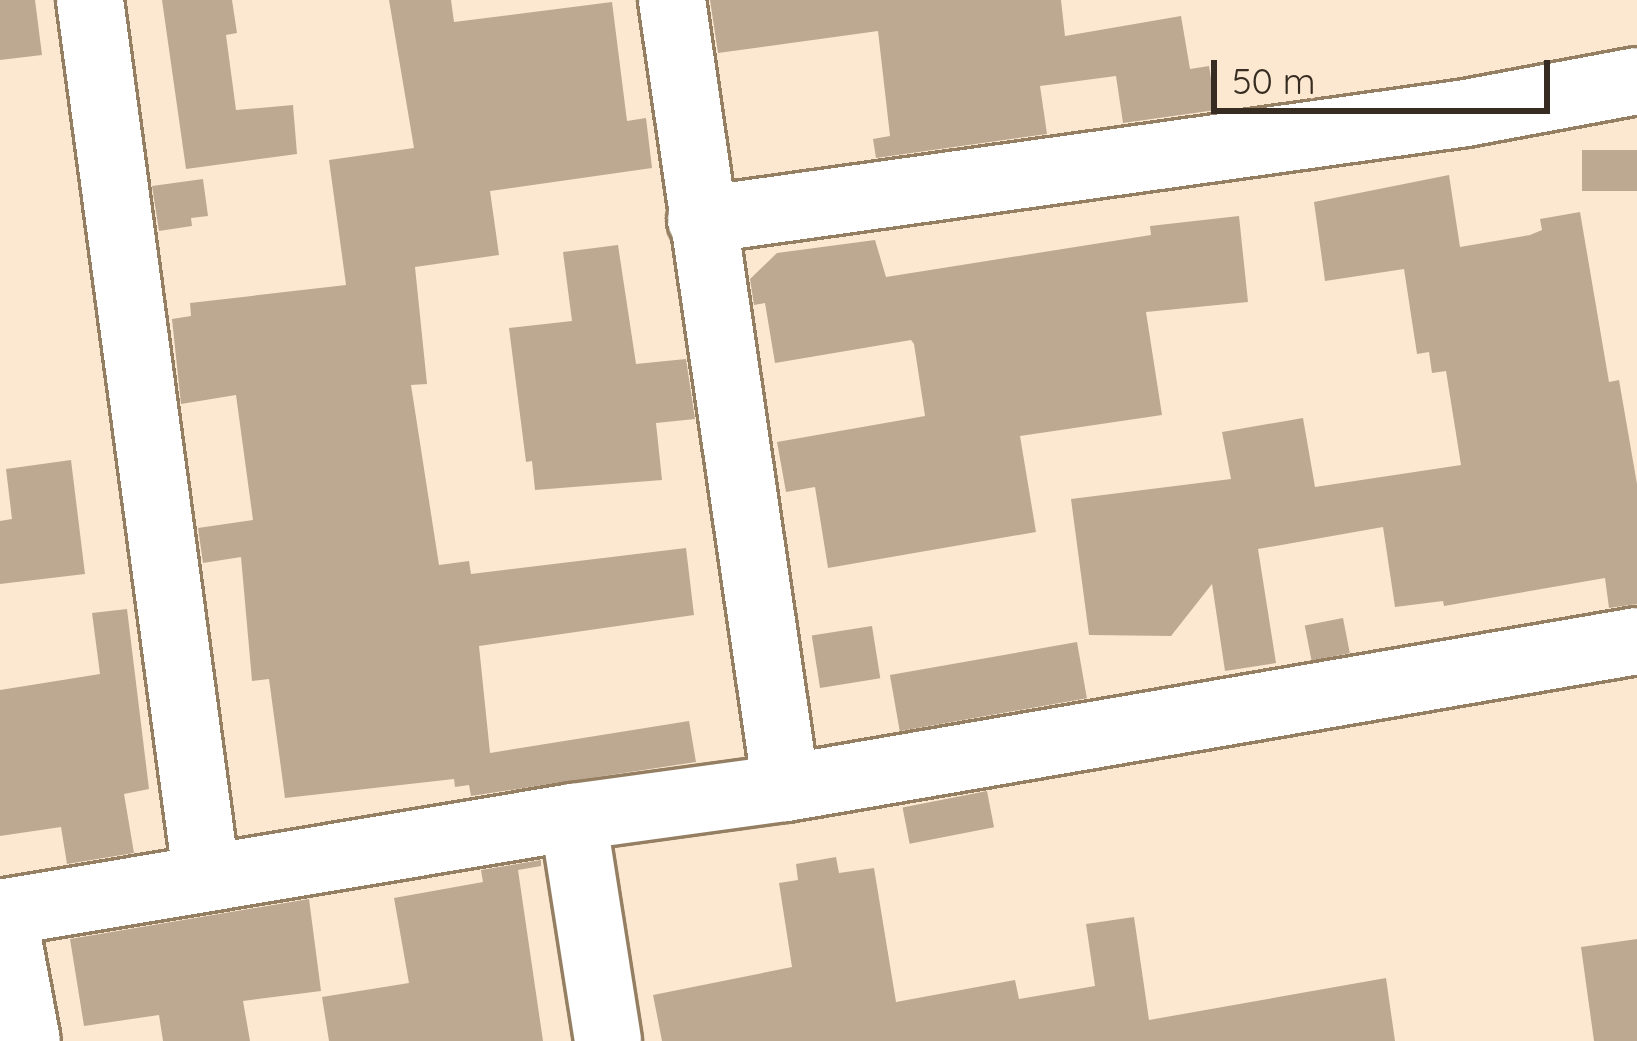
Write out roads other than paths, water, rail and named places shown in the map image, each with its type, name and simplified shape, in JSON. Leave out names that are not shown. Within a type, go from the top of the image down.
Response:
[{"type":"street","points":[[91,0],[206,874]]},
{"type":"street","points":[[672,0],[786,788]]},
{"type":"street","points":[[701,220],[1512,106],[1637,81]]},
{"type":"street","points":[[27,1041],[2,913],[206,874],[786,788],[1637,641]]},
{"type":"street","points":[[573,817],[608,1041]]}]
